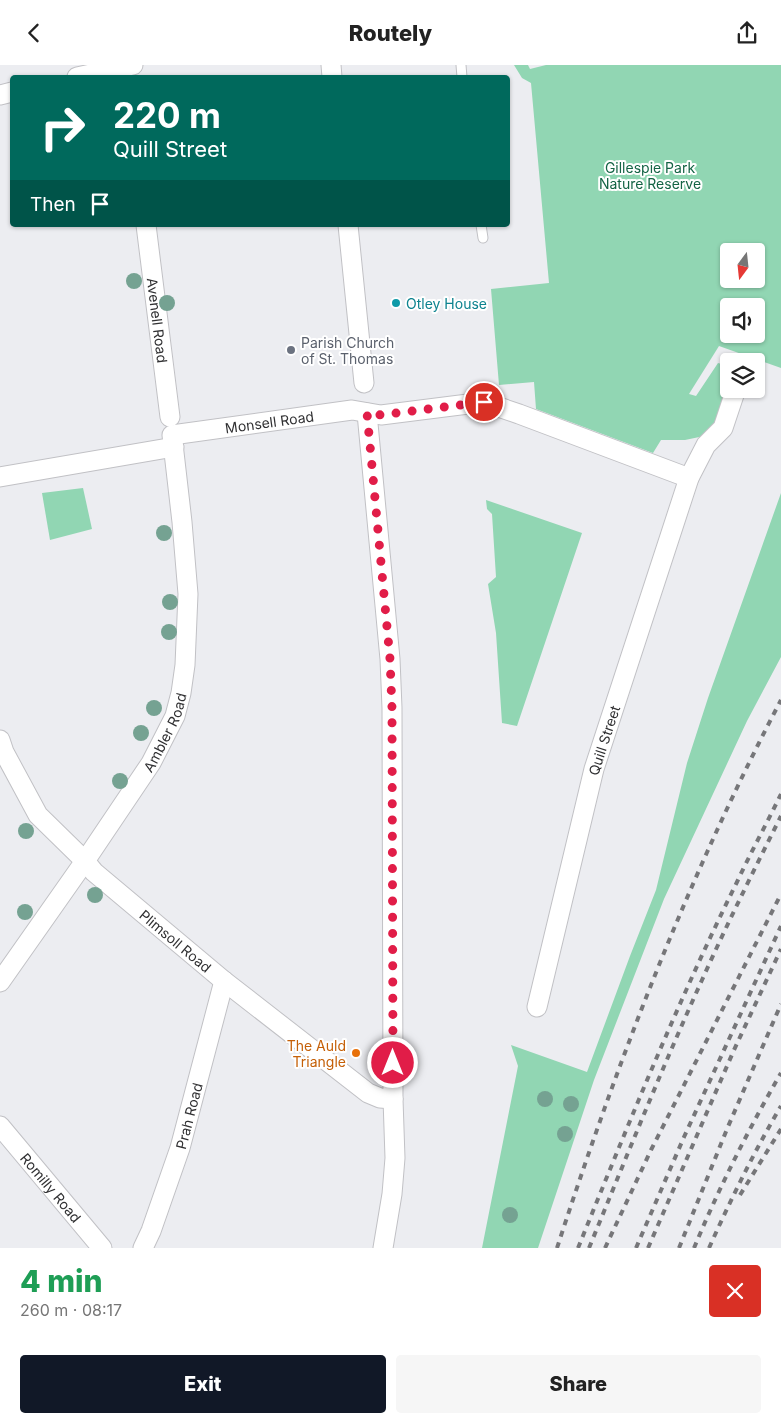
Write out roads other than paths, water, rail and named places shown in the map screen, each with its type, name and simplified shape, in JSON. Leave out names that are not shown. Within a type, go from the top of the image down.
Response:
[{"type":"street","points":[[88,75],[128,68]]},
{"type":"street","name":"Avenell Road","points":[[146,227],[172,433]]},
{"type":"street","points":[[348,227],[364,383]]},
{"type":"street","name":"Quill Street","points":[[537,1007],[594,769],[689,478],[706,445],[723,428],[733,398]]},
{"type":"street","points":[[383,1248],[392,1194],[394,1158],[392,708],[390,659],[367,413],[381,415],[484,402],[689,478]]},
{"type":"street","name":"Monsell Road","points":[[0,477],[172,433],[352,410],[367,413]]},
{"type":"street","name":"Ambler Road","points":[[0,982],[151,763],[175,716],[182,693],[188,594],[172,433]]},
{"type":"street","name":"Plimsoll Road","points":[[0,740],[4,752],[38,815],[94,872],[224,981],[368,1093],[380,1098],[393,1099]]},
{"type":"street","name":"Prah Road","points":[[143,1248],[151,1231],[180,1148],[224,981]]},
{"type":"street","name":"Romilly Road","points":[[0,1126],[102,1248]]},
{"type":"lane","points":[[481,227],[483,238]]},
{"type":"railway","points":[[557,1248],[630,1038],[657,969],[716,833],[747,766],[781,700]]},
{"type":"railway","points":[[578,1248],[694,972],[781,794]]},
{"type":"railway","points":[[589,1248],[687,1013],[711,959],[781,816]]},
{"type":"railway","points":[[605,1248],[651,1150],[781,894]]},
{"type":"railway","points":[[636,1248],[684,1137],[781,926]]},
{"type":"railway","points":[[648,1248],[734,1050],[781,949]]},
{"type":"railway","points":[[679,1248],[727,1129],[781,1004]]},
{"type":"railway","points":[[694,1248],[734,1159],[781,1073]]},
{"type":"railway","points":[[709,1248],[743,1176],[781,1106]]},
{"type":"railway","points":[[740,1195],[781,1129]]},
{"type":"place","name":"Otley House","points":[[396,303]]},
{"type":"place","name":"Parish Church of St. Thomas","points":[[291,350]]},
{"type":"place","name":"The Auld Triangle","points":[[356,1053]]},
{"type":"park label","name":"Gillespie Park Nature Reserve","points":[[650,175]]}]
